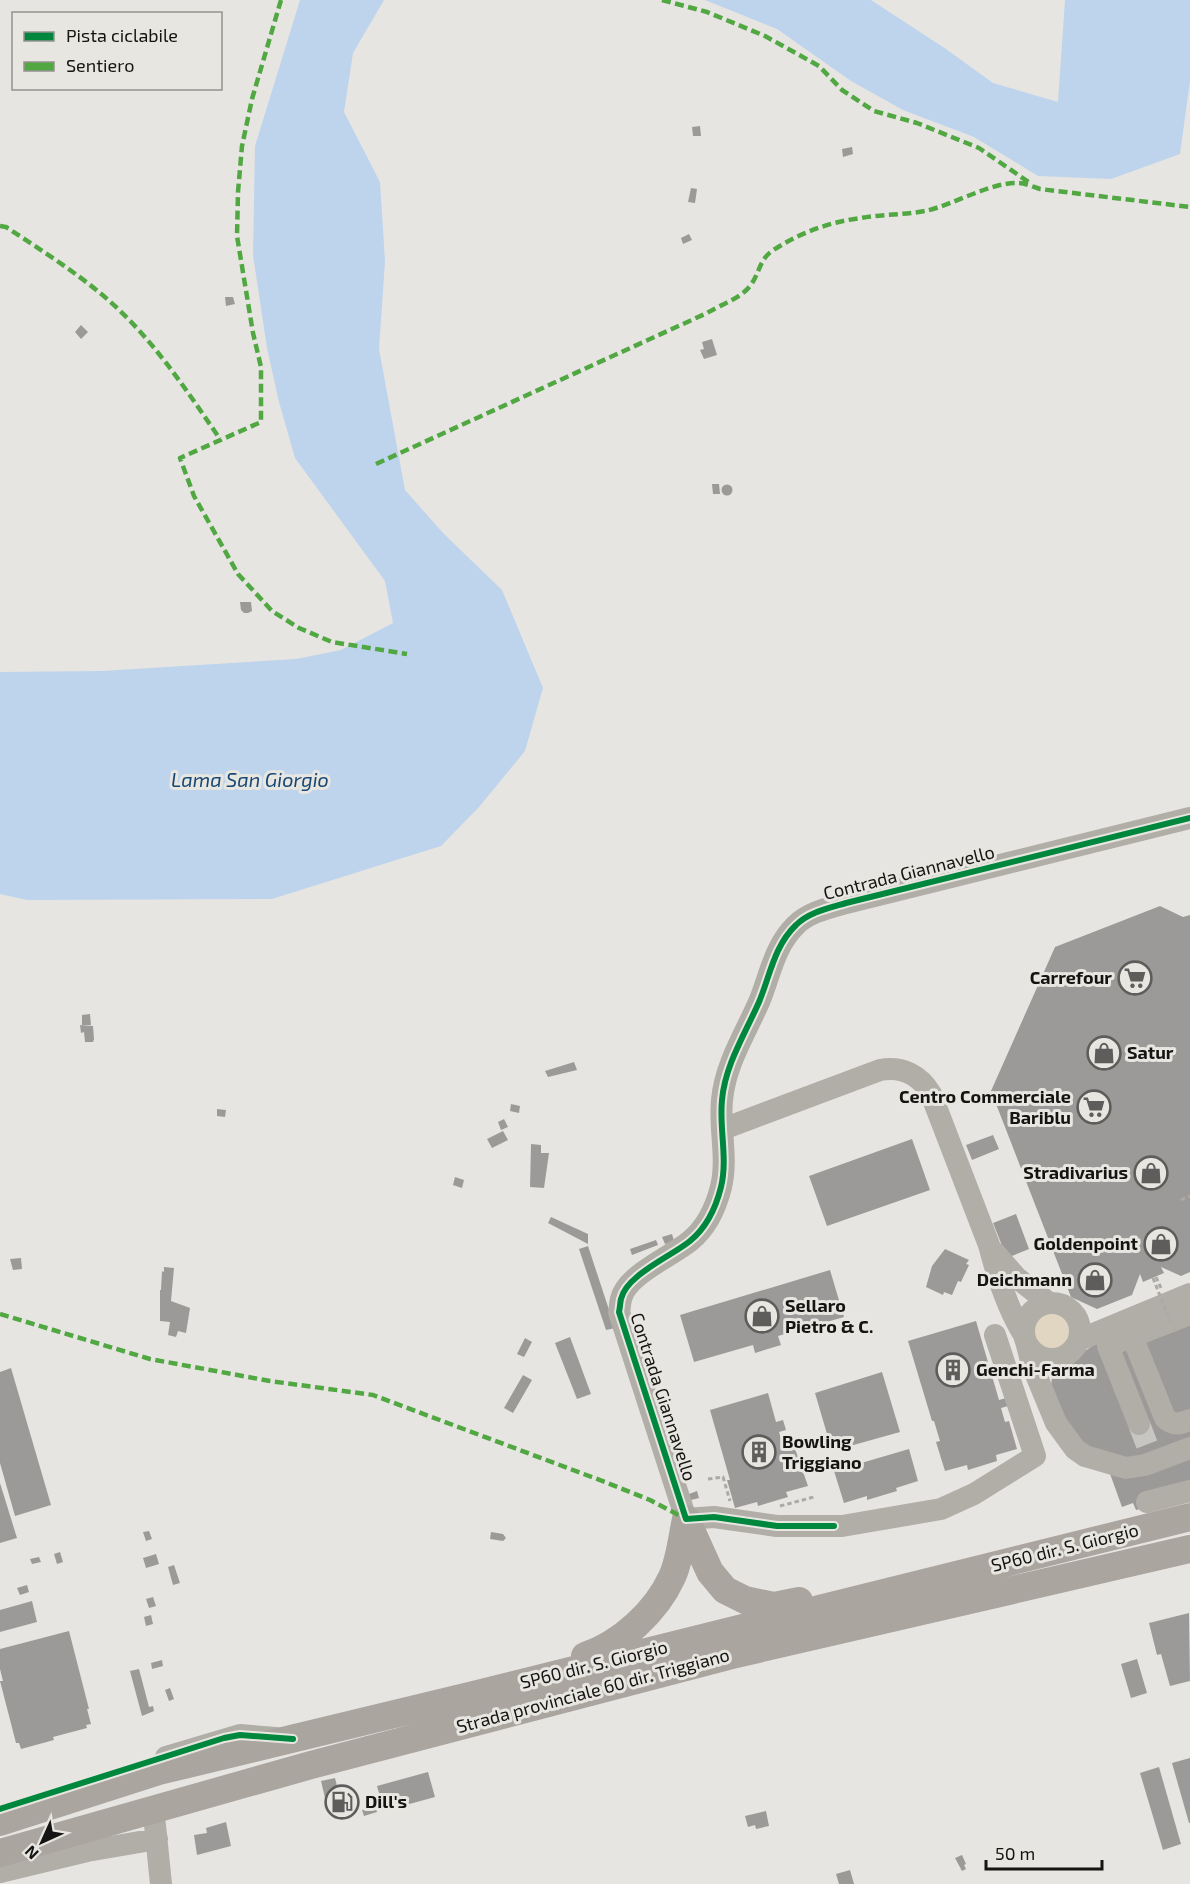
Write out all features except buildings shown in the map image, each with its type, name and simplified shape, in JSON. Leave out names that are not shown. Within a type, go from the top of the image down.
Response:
[{"type":"main road","name":"SP60 dir. S. Giorgio","points":[[0,1822],[159,1771],[1190,1517]]},
{"type":"main road","points":[[686,1519],[710,1572],[725,1590],[745,1600],[774,1606],[842,1593],[941,1579]]},
{"type":"main road","points":[[473,1695],[596,1652],[621,1637],[654,1608],[673,1576],[686,1519]]},
{"type":"main road","name":"Strada provinciale 60 dir. Triggiano","points":[[0,1853],[311,1765],[736,1654],[1190,1549]]},
{"type":"street","name":"Contrada Giannavello","points":[[686,1519],[619,1312],[621,1297],[631,1283],[691,1240],[707,1222],[721,1186],[724,1163],[722,1102],[725,1077],[760,1000],[769,970],[783,940],[797,924],[814,913],[846,903],[1190,818]]},
{"type":"street","points":[[723,1129],[880,1070],[898,1069],[913,1074],[921,1080],[931,1094],[1016,1322],[1032,1352],[1049,1360],[1058,1359],[1075,1349],[1079,1340],[1079,1324],[1071,1310]]},
{"type":"street","points":[[989,1245],[1017,1278],[1049,1303]]},
{"type":"street","points":[[1145,1443],[1108,1346],[1127,1329],[1190,1294]]},
{"type":"street","points":[[1049,1303],[1057,1303],[1084,1318],[1127,1329],[1161,1410],[1180,1422],[1145,1443],[1136,1468],[1126,1468],[1086,1456],[1075,1449],[1056,1423],[1032,1365],[1025,1340],[1027,1318],[1032,1310],[1049,1303]]},
{"type":"street","points":[[1079,1340],[1180,1317]]},
{"type":"street","points":[[686,1519],[714,1517],[777,1526],[834,1526],[940,1509],[974,1494],[1035,1456],[995,1335]]},
{"type":"street","points":[[1145,1443],[1190,1448]]},
{"type":"street","points":[[1147,1502],[1190,1491]]},
{"type":"street","points":[[0,1809],[224,1738],[240,1735],[293,1739]]},
{"type":"street","points":[[152,1809],[161,1884]]},
{"type":"street","points":[[0,1872],[87,1851],[157,1839]]},
{"type":"path","points":[[1180,1200],[1190,1196]]},
{"type":"path","points":[[1153,1278],[1180,1317]]},
{"type":"path","points":[[708,1479],[723,1477],[732,1510]]},
{"type":"path","points":[[777,1507],[814,1497]]},
{"type":"shaded area","points":[[1052,1312],[1060,1313],[1066,1318],[1071,1324],[1071,1340],[1066,1346],[1060,1351],[1052,1352],[1044,1351],[1038,1346],[1033,1340],[1032,1332],[1033,1324],[1038,1318],[1044,1313]]},
{"type":"water","name":"Lama San Giorgio","points":[[300,0],[384,0],[353,53],[344,112],[380,182],[385,261],[379,349],[405,490],[443,533],[502,590],[543,688],[525,751],[479,807],[441,846],[272,899],[27,900],[0,894],[0,672],[102,671],[296,659],[341,650],[393,623],[385,581],[295,458],[267,348],[253,255],[255,146]]},
{"type":"water","points":[[705,0],[871,0],[993,83],[1058,102],[1065,0],[1190,0],[1190,81],[1180,154],[1111,179],[1038,176],[974,137],[903,110],[851,81],[777,29]]},
{"type":"tunnel","points":[[1139,1424],[1149,1450]]},
{"type":"marked path","points":[[281,0],[252,99],[242,146],[238,192],[237,236],[261,367],[261,422],[180,458],[194,496],[238,574],[272,611],[299,628],[332,642],[407,654]]},
{"type":"marked path","points":[[662,0],[707,12],[765,36],[819,66],[842,90],[874,111],[917,123],[979,148],[1030,183]]},
{"type":"marked path","points":[[376,464],[730,301],[750,286],[764,259],[772,251],[826,225],[869,217],[925,211],[996,186],[1018,183],[1040,189],[1190,207]]},
{"type":"marked path","points":[[0,226],[6,227],[66,267],[118,309],[165,362],[220,439]]},
{"type":"marked path","points":[[0,1314],[150,1359],[270,1381],[373,1395],[605,1482],[650,1500],[686,1519]]},
{"type":"cycle path","points":[[834,1526],[777,1526],[714,1517],[686,1519],[619,1312],[621,1299],[631,1282],[690,1241],[701,1230],[713,1209],[723,1176],[721,1111],[727,1074],[759,1002],[782,942],[801,921],[826,909],[1190,818]]},
{"type":"cycle path","points":[[0,1809],[224,1738],[240,1735],[293,1739]]},
{"type":"place","name":"Carrefour","points":[[1135,978]]},
{"type":"place","name":"Satur","points":[[1104,1053]]},
{"type":"place","name":"Centro Commerciale Bariblu","points":[[1094,1107]]},
{"type":"place","name":"Stradivarius","points":[[1151,1173]]},
{"type":"place","name":"Goldenpoint","points":[[1161,1244]]},
{"type":"place","name":"Deichmann","points":[[1095,1280]]},
{"type":"place","name":"Sellaro Pietro & C.","points":[[762,1316]]},
{"type":"place","name":"Genchi-Farma","points":[[953,1370]]},
{"type":"place","name":"Bowling Triggiano","points":[[759,1452]]},
{"type":"place","name":"Dill's","points":[[342,1802]]}]
